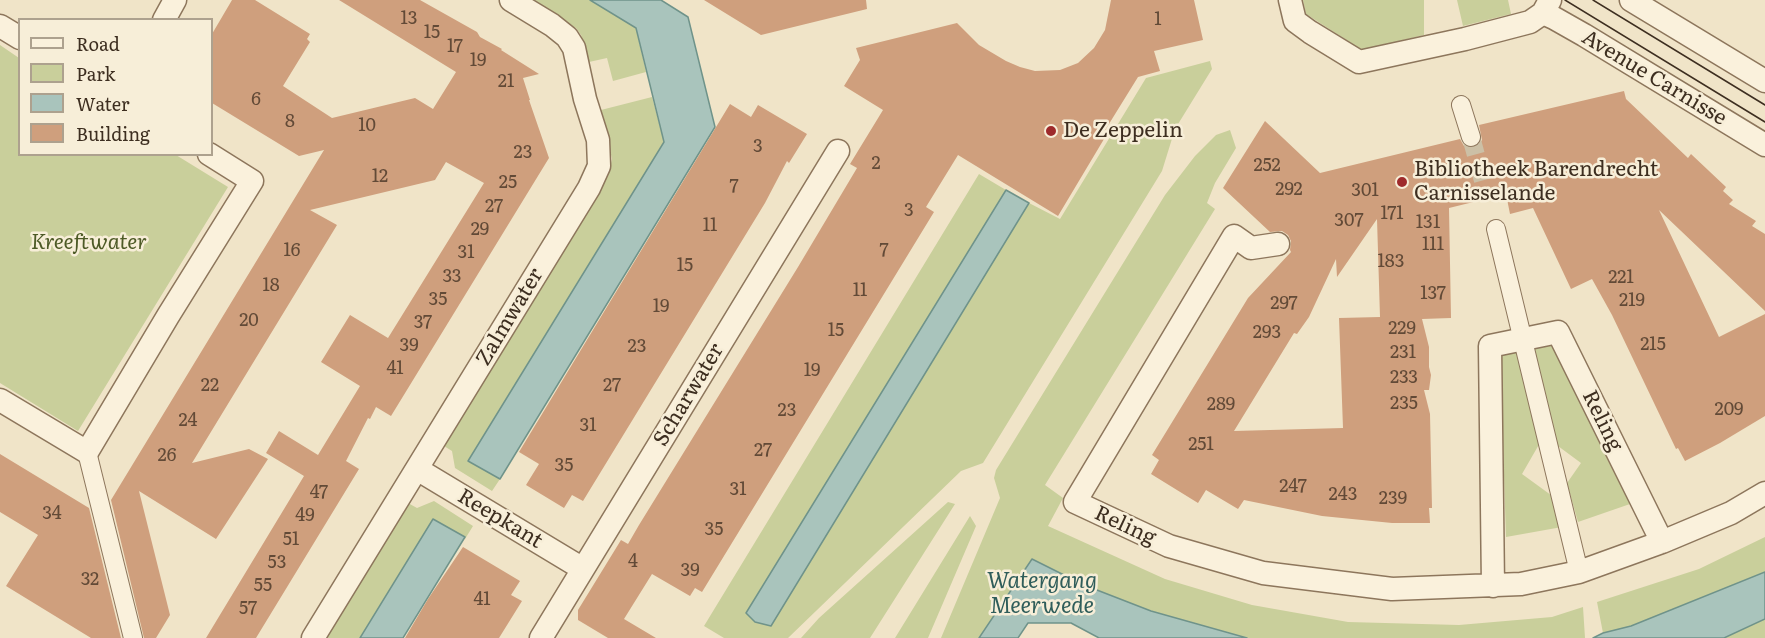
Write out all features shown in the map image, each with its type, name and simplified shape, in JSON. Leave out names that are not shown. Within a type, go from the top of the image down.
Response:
[{"type":"street","points":[[165,18],[176,0]]},
{"type":"street","name":"Zalmwater","points":[[313,638],[589,188],[599,166],[598,140],[585,99],[574,48],[567,37],[552,25],[511,0]]},
{"type":"street","points":[[1290,0],[1296,21],[1359,62],[1530,22],[1546,7]]},
{"type":"street","points":[[1631,0],[1765,81]]},
{"type":"street","name":"Avenue Carnisse","points":[[1546,7],[1574,29],[1765,145]]},
{"type":"street","points":[[0,26],[18,37]]},
{"type":"street","points":[[1461,105],[1471,136]]},
{"type":"street","name":"Scharwater","points":[[541,638],[838,151]]},
{"type":"street","points":[[133,638],[87,452],[252,181],[212,156]]},
{"type":"street","points":[[1496,229],[1579,572]]},
{"type":"street","name":"Reling","points":[[1278,244],[1251,248],[1234,237],[1075,502],[1168,546],[1263,573],[1392,589],[1521,584],[1579,572],[1662,542],[1731,513],[1765,493]]},
{"type":"street","name":"Reling","points":[[1493,586],[1490,346],[1558,332],[1662,542]]},
{"type":"street","points":[[0,400],[87,452]]},
{"type":"street","name":"Reepkant","points":[[417,469],[583,569]]},
{"type":"green space","points":[[532,0],[590,0],[636,28],[646,72],[613,81],[607,58],[589,62],[581,35],[576,28]]},
{"type":"green space","points":[[1303,0],[1424,0],[1424,35],[1362,50],[1306,14]]},
{"type":"green space","points":[[1457,0],[1508,0],[1511,14],[1463,26]]},
{"type":"green space","name":"Kreeftwater","points":[[0,45],[18,57],[18,156],[178,156],[228,187],[78,431],[0,383]]},
{"type":"green space","points":[[1210,61],[1212,69],[1175,129],[1162,171],[983,463],[961,471],[788,638],[724,638],[704,626],[979,174],[1006,190],[746,613],[756,622],[771,625],[1029,203],[1060,219],[1146,78]]},
{"type":"green space","points":[[652,97],[664,142],[469,460],[500,479],[492,491],[455,468],[452,451],[444,446],[608,176],[612,159],[601,110]]},
{"type":"green space","points":[[1230,130],[1236,148],[1215,183],[1207,203],[1215,209],[1045,485],[1063,498],[1048,526],[1165,579],[1252,605],[1348,622],[1459,625],[1552,617],[1583,607],[1585,638],[1247,638],[1151,611],[1084,585],[1032,560],[979,638],[941,638],[1000,498],[994,478],[996,470],[1165,195],[1195,156],[1216,135]]},
{"type":"green space","points":[[1556,345],[1630,504],[1578,522],[1567,483],[1581,463],[1558,446],[1533,349]]},
{"type":"green space","points":[[1520,351],[1541,441],[1522,474],[1555,498],[1562,527],[1506,537],[1500,355]]},
{"type":"green space","points":[[434,501],[473,526],[465,539],[433,519],[360,638],[326,638],[408,503],[417,508]]},
{"type":"green space","points":[[948,502],[955,504],[870,638],[801,638],[819,618]]},
{"type":"green space","points":[[970,516],[976,526],[928,638],[895,638]]},
{"type":"green space","points":[[1765,537],[1765,572],[1631,626],[1603,633],[1597,602],[1699,569]]},
{"type":"green space","points":[[1765,619],[1765,638],[1724,638]]},
{"type":"water","points":[[590,0],[661,0],[688,17],[715,127],[500,479],[468,461],[664,142],[636,28]]},
{"type":"water","points":[[1006,190],[1029,203],[771,626],[755,622],[746,613]]},
{"type":"water","points":[[433,519],[465,537],[403,638],[360,638]]},
{"type":"water","name":"Watergang Meerwede","points":[[1032,559],[1084,585],[1151,611],[1247,638],[1099,638],[1071,623],[1028,623],[1018,638],[979,638]]},
{"type":"water","points":[[1765,572],[1765,619],[1724,638],[1593,638],[1631,626]]},
{"type":"building","points":[[232,0],[255,0],[310,34],[307,39],[310,42],[283,86],[332,118],[415,98],[433,109],[456,72],[339,0],[420,0],[477,32],[480,37],[539,74],[523,78],[549,158],[391,416],[376,407],[370,419],[368,418],[346,461],[359,469],[256,638],[206,638],[304,476],[266,453],[279,431],[318,455],[360,386],[321,362],[350,315],[388,338],[484,183],[446,162],[435,180],[310,210],[337,225],[192,463],[249,449],[268,459],[216,539],[139,491],[170,615],[156,638],[144,638],[111,500],[324,150],[299,156],[213,104],[213,32]]},
{"type":"building","points":[[704,0],[866,0],[867,9],[761,35]]},
{"type":"building","points":[[1111,0],[1194,0],[1203,40],[1154,51],[1160,71],[1138,77],[1104,132],[1107,134],[1058,216],[958,155],[926,207],[934,212],[702,592],[695,588],[690,596],[652,574],[624,619],[656,638],[608,638],[578,620],[578,610],[621,540],[628,544],[857,168],[850,164],[883,110],[844,86],[860,60],[856,48],[957,23],[979,45],[1006,61],[1035,71],[1060,70],[1078,63],[1094,48],[1105,30]]},
{"type":"building","points":[[1624,91],[1626,99],[1688,158],[1691,154],[1726,187],[1723,191],[1733,200],[1729,204],[1756,221],[1752,226],[1765,234],[1765,311],[1659,210],[1719,337],[1765,314],[1765,416],[1685,461],[1678,448],[1676,449],[1612,315],[1592,279],[1571,289],[1533,208],[1510,214],[1506,194],[1449,208],[1451,318],[1422,319],[1429,347],[1431,375],[1429,390],[1424,390],[1430,414],[1432,508],[1429,508],[1430,523],[1392,523],[1322,516],[1244,500],[1238,509],[1206,490],[1198,503],[1151,474],[1159,460],[1152,455],[1248,298],[1291,252],[1291,241],[1288,235],[1282,231],[1270,232],[1223,188],[1265,121],[1320,173],[1460,139],[1464,146],[1474,148],[1482,140],[1479,125]],"holes":[[[1377,219],[1380,317],[1339,318],[1343,428],[1234,431],[1294,333],[1297,334],[1309,317],[1336,259],[1337,277]]]},
{"type":"building","points":[[730,104],[751,117],[758,105],[807,134],[789,163],[787,161],[765,203],[583,501],[572,495],[564,508],[526,485],[539,464],[519,452]]},
{"type":"building","points":[[0,454],[89,508],[121,638],[91,638],[6,586],[38,535],[0,512]]},
{"type":"building","points":[[463,547],[520,581],[511,595],[522,601],[499,638],[405,638],[428,599]]},
{"type":"tunnel","points":[[1471,137],[1488,199]]},
{"type":"tram line","points":[[1565,0],[1765,122]]},
{"type":"tram line","points":[[1593,0],[1765,105]]},
{"type":"place","name":"De Zeppelin","points":[[1051,131]]},
{"type":"place","name":"Bibliotheek Barendrecht Carnisselande","points":[[1402,182]]}]
